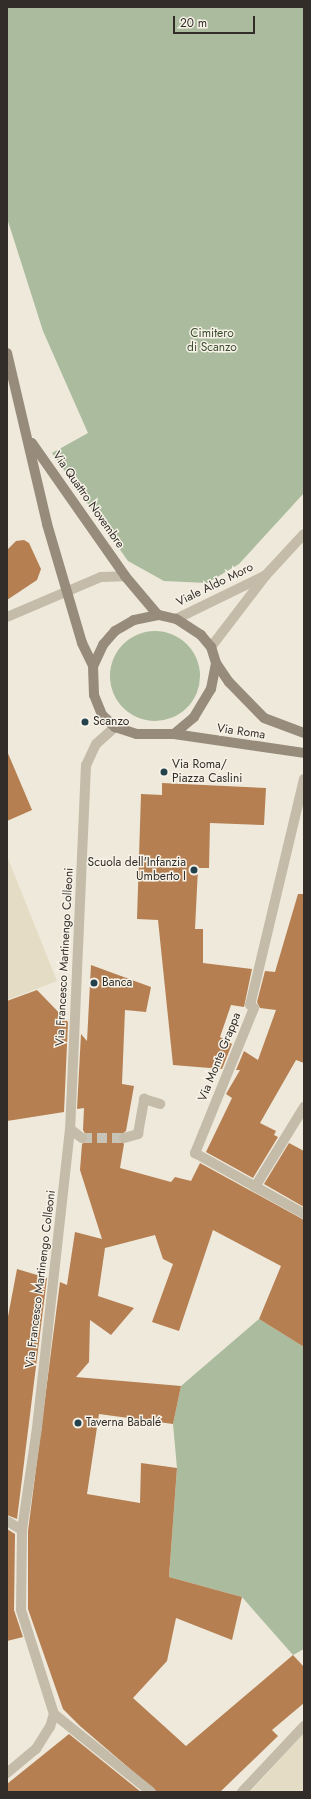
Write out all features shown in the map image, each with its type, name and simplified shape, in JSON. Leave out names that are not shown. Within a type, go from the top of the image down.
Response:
[{"type":"street","name":"Via Quattro Novembre","points":[[7,353],[30,439],[47,524],[82,643],[93,666]]},
{"type":"street","name":"Via Quattro Novembre","points":[[30,439],[125,576],[158,616]]},
{"type":"street","name":"Viale Aldo Moro","points":[[211,647],[266,575],[304,534]]},
{"type":"street","name":"Viale Aldo Moro","points":[[176,619],[266,575]]},
{"type":"street","points":[[7,617],[68,593],[101,577],[125,576]]},
{"type":"street","points":[[158,616],[176,619],[200,635],[211,647],[216,663],[204,703],[174,734],[136,734],[115,727],[102,715],[94,695],[93,666],[103,645],[115,631],[134,620],[158,616]]},
{"type":"street","name":"Via Roma","points":[[216,663],[229,682],[264,718],[304,733]]},
{"type":"street","name":"Via Francesco Martinengo Colleoni","points":[[54,1714],[20,1610],[22,1530],[38,1421],[70,1129],[86,765],[96,744],[115,727]]},
{"type":"street","name":"Via Roma","points":[[174,734],[304,753]]},
{"type":"street","name":"Via Monte Grappa","points":[[304,779],[250,1005],[254,1008],[195,1153],[304,1214]]},
{"type":"street","points":[[124,1138],[138,1134],[144,1099],[160,1104]]},
{"type":"street","points":[[255,1186],[304,1107]]},
{"type":"street","points":[[70,1129],[82,1138]]},
{"type":"street","points":[[7,1522],[22,1530]]},
{"type":"street","points":[[7,1773],[36,1749],[50,1728],[54,1714],[150,1792]]},
{"type":"street","points":[[242,1792],[304,1726]]},
{"type":"green space","name":"Cimitero di Scanzo","points":[[7,7],[304,7],[304,493],[239,564],[207,583],[164,581],[128,561],[52,453],[88,433],[43,331],[7,218]]},
{"type":"green space","points":[[146,631],[164,631],[180,638],[193,651],[200,667],[200,685],[193,701],[180,714],[164,721],[146,721],[130,714],[117,701],[110,685],[110,667],[117,651],[130,638]]},
{"type":"green space","points":[[259,1319],[304,1347],[304,1649],[293,1655],[242,1597],[169,1577],[177,1468],[173,1424],[181,1386]]},
{"type":"shaded area","points":[[7,856],[57,981],[7,1000]]},
{"type":"shaded area","points":[[304,1733],[304,1792],[250,1792]]},
{"type":"building","points":[[24,540],[29,543],[41,569],[37,580],[7,600],[7,550],[16,541]]},
{"type":"building","points":[[7,751],[32,810],[7,821]]},
{"type":"building","points":[[162,783],[266,788],[264,825],[210,823],[209,868],[198,868],[195,929],[203,929],[203,963],[252,969],[244,1007],[231,1005],[220,1037],[232,1044],[222,1069],[173,1065],[158,920],[137,919],[141,794],[162,795]]},
{"type":"building","points":[[298,894],[304,894],[304,1063],[296,1060],[260,1123],[276,1131],[274,1135],[278,1137],[253,1178],[206,1152],[232,1098],[226,1094],[240,1070],[236,1070],[244,1051],[258,1060],[276,1010],[260,1008],[257,1002],[265,971],[275,972]]},
{"type":"building","points":[[91,965],[151,987],[146,1012],[125,1010],[122,1084],[134,1086],[126,1131],[118,1137],[124,1144],[120,1168],[171,1182],[175,1177],[191,1181],[200,1163],[304,1220],[304,1347],[259,1319],[281,1266],[213,1230],[179,1331],[152,1322],[173,1264],[163,1259],[155,1235],[105,1248],[98,1296],[134,1308],[111,1335],[90,1320],[89,1362],[76,1377],[181,1386],[173,1424],[99,1414],[87,1494],[140,1503],[141,1463],[177,1468],[169,1577],[242,1597],[232,1640],[176,1618],[167,1661],[133,1698],[186,1746],[293,1655],[304,1667],[304,1703],[272,1730],[278,1736],[220,1792],[157,1792],[80,1726],[63,1709],[28,1609],[28,1531],[60,1282],[67,1285],[75,1232],[102,1239],[80,1170],[82,1144],[88,1138],[83,1130],[84,1108],[77,1109],[81,1034],[87,1041]]},
{"type":"building","points":[[37,990],[68,1022],[64,1112],[7,1121],[7,1001]]},
{"type":"building","points":[[289,1143],[304,1151],[304,1207],[264,1184]]},
{"type":"building","points":[[17,1269],[47,1278],[17,1519],[7,1515],[7,1322]]},
{"type":"building","points":[[7,1529],[15,1534],[14,1610],[23,1637],[7,1641]]},
{"type":"building","points":[[69,1734],[141,1792],[7,1792],[7,1784]]},
{"type":"tunnel","points":[[82,1138],[124,1138]]},
{"type":"place","name":"Scanzo","points":[[85,722]]},
{"type":"place","name":"Via Roma/ Piazza Caslini","points":[[164,772]]},
{"type":"place","name":"Scuola dell'Infanzia Umberto I","points":[[194,870]]},
{"type":"place","name":"Banca","points":[[94,983]]},
{"type":"place","name":"Taverna Babalé","points":[[78,1423]]}]
